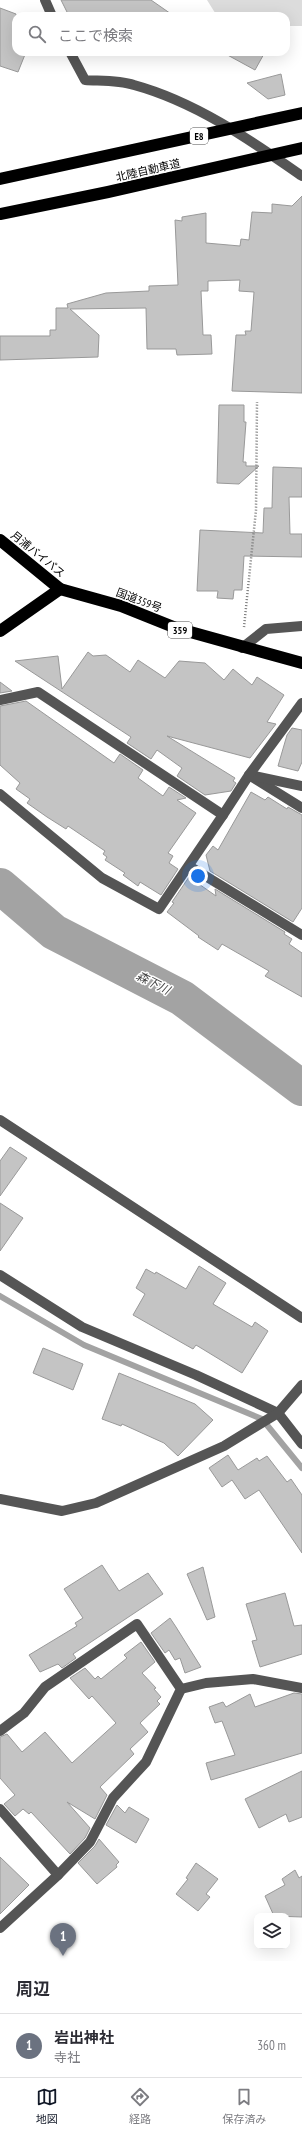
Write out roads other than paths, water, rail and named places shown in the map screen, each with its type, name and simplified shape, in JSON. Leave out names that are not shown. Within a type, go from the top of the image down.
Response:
[{"type":"highway","name":"北陸自動車道","points":[[0,179],[302,113]]},
{"type":"highway","name":"北陸自動車道","points":[[0,214],[108,192],[302,148]]},
{"type":"highway","name":"月浦バイパス","points":[[0,540],[60,589]]},
{"type":"highway","points":[[0,631],[60,589]]},
{"type":"highway","name":"国道359号","points":[[60,589],[121,606],[176,628],[242,648],[302,663]]},
{"type":"street","points":[[45,0],[50,12]]},
{"type":"street","points":[[72,56],[85,80],[132,84],[177,99],[252,141],[302,176]]},
{"type":"street","points":[[242,648],[266,629],[302,626]]},
{"type":"street","points":[[0,700],[38,692],[223,816]]},
{"type":"street","points":[[0,794],[102,878],[159,909],[223,816],[248,775],[302,703]]},
{"type":"street","points":[[248,775],[302,786]]},
{"type":"street","points":[[248,775],[302,808]]},
{"type":"street","points":[[189,866],[302,935]]},
{"type":"street","points":[[0,1120],[302,1318]]},
{"type":"street","points":[[0,1275],[82,1328],[196,1375],[274,1416],[302,1444]]},
{"type":"street","points":[[0,1499],[62,1511],[96,1503],[210,1453],[259,1425],[274,1416],[302,1384]]},
{"type":"street","points":[[0,1731],[24,1713],[45,1687],[136,1624],[181,1689]]},
{"type":"street","points":[[181,1689],[206,1683],[253,1679],[302,1688]]},
{"type":"street","points":[[0,1928],[58,1875],[90,1842],[113,1798],[146,1762],[181,1689]]},
{"type":"street","points":[[0,1809],[58,1875]]},
{"type":"waterway","name":"森下川","points":[[0,886],[54,932],[182,998],[302,1088]]},
{"type":"waterway","points":[[0,1296],[84,1345],[262,1419],[302,1468]]},
{"type":"place","name":"岩出神社","points":[[63,1956]]}]
